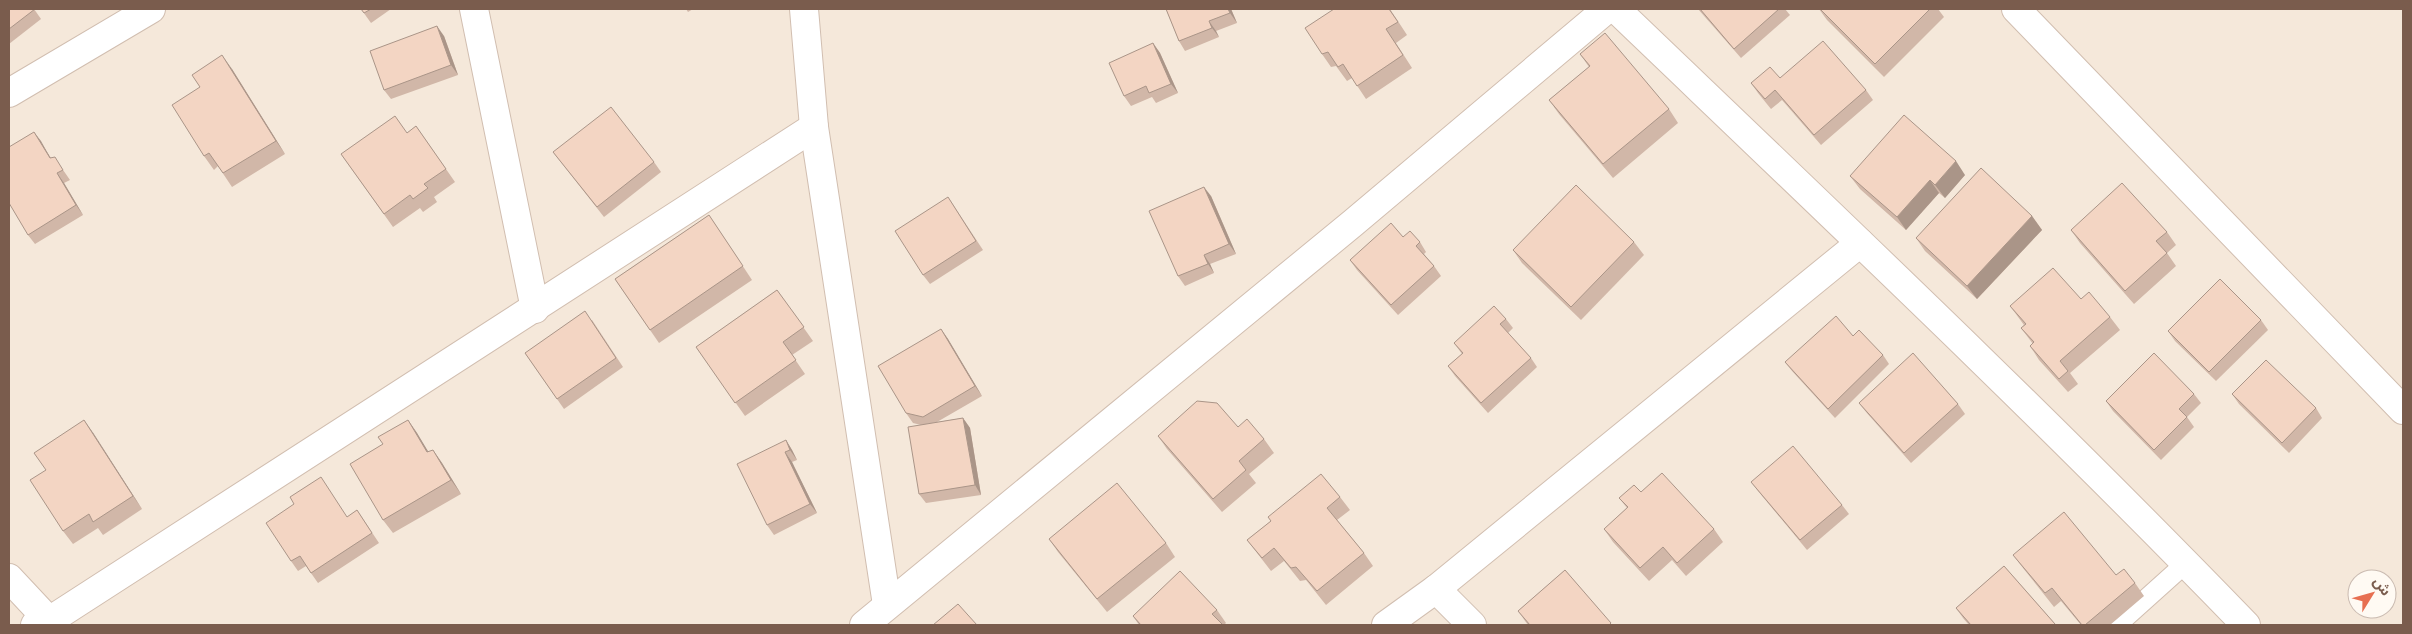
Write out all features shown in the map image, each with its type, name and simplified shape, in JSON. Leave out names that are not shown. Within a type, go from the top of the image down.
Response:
[{"type":"street","points":[[9,92],[151,9]]},
{"type":"street","points":[[474,9],[535,309]]},
{"type":"street","points":[[804,9],[814,127],[887,605]]},
{"type":"street","points":[[864,625],[1352,224],[1607,9]]},
{"type":"street","points":[[1616,9],[1860,243],[2186,563],[2246,625]]},
{"type":"street","points":[[2016,9],[2403,410]]},
{"type":"street","points":[[9,578],[46,624],[814,127]]},
{"type":"street","points":[[1386,625],[1436,589],[1860,243]]},
{"type":"street","points":[[1436,589],[1472,625]]},
{"type":"lane","points":[[2117,625],[2186,563]]},
{"type":"shaded area","points":[[9,9],[2403,9],[2403,625],[9,625]]},
{"type":"building","points":[[9,9],[35,9],[9,29]]},
{"type":"building","points":[[361,9],[371,9],[364,13]]},
{"type":"building","points":[[1166,9],[1228,9],[1230,13],[1209,21],[1212,28],[1179,41]]},
{"type":"building","points":[[1334,9],[1389,9],[1398,22],[1386,29],[1403,55],[1357,86],[1343,64],[1338,67],[1328,52],[1322,54],[1305,28]]},
{"type":"building","points":[[1700,9],[1779,9],[1734,49]]},
{"type":"building","points":[[1820,9],[1930,9],[1875,64]]},
{"type":"building","points":[[437,26],[451,65],[384,90],[370,51]]},
{"type":"building","points":[[1605,33],[1669,109],[1603,164],[1549,100],[1590,66],[1580,54]]},
{"type":"building","points":[[1823,41],[1866,90],[1814,135],[1775,90],[1765,99],[1751,83],[1770,67],[1780,78]]},
{"type":"building","points":[[1153,43],[1171,84],[1149,93],[1146,86],[1124,96],[1109,63]]},
{"type":"building","points":[[222,55],[276,141],[223,173],[209,153],[204,156],[172,105],[200,87],[192,75]]},
{"type":"building","points":[[611,107],[654,162],[597,207],[553,152]]},
{"type":"building","points":[[1904,115],[1956,161],[1935,185],[1930,180],[1897,217],[1850,176]]},
{"type":"building","points":[[395,116],[407,133],[416,126],[446,169],[424,184],[428,188],[413,199],[410,195],[384,214],[341,154]]},
{"type":"building","points":[[34,132],[50,158],[55,157],[63,170],[57,173],[76,205],[28,235],[9,203],[9,147]]},
{"type":"building","points":[[1981,168],[2032,216],[1967,286],[1916,238]]},
{"type":"building","points":[[2122,183],[2167,232],[2156,241],[2167,253],[2125,291],[2071,230]]},
{"type":"building","points":[[1576,185],[1634,242],[1571,307],[1513,250]]},
{"type":"building","points":[[1204,187],[1229,244],[1204,255],[1208,264],[1178,276],[1149,211]]},
{"type":"building","points":[[948,197],[976,241],[923,275],[895,231]]},
{"type":"building","points":[[709,215],[743,266],[650,330],[615,279]]},
{"type":"building","points":[[1391,223],[1403,237],[1410,231],[1420,242],[1416,246],[1434,266],[1391,305],[1350,260]]},
{"type":"building","points":[[2053,268],[2081,299],[2089,292],[2110,317],[2060,361],[2068,371],[2059,379],[2030,346],[2034,342],[2021,328],[2026,324],[2010,306]]},
{"type":"building","points":[[2220,279],[2261,320],[2209,372],[2168,331]]},
{"type":"building","points":[[777,290],[804,327],[783,342],[796,360],[735,403],[696,347]]},
{"type":"building","points":[[1494,306],[1506,319],[1500,324],[1531,358],[1481,403],[1448,366],[1463,353],[1454,343]]},
{"type":"building","points":[[585,311],[616,358],[557,399],[525,353]]},
{"type":"building","points":[[1836,316],[1853,336],[1859,330],[1883,355],[1828,409],[1785,362]]},
{"type":"building","points":[[941,329],[975,386],[923,417],[906,413],[878,366]]},
{"type":"building","points":[[1913,353],[1958,404],[1904,453],[1859,403]]},
{"type":"building","points":[[2154,353],[2194,394],[2179,409],[2187,417],[2154,450],[2106,401]]},
{"type":"building","points":[[2266,360],[2316,408],[2282,443],[2232,394]]},
{"type":"building","points":[[1197,401],[1217,403],[1238,427],[1247,419],[1264,439],[1239,461],[1246,470],[1213,499],[1158,436]]},
{"type":"building","points":[[963,418],[975,485],[919,494],[908,427]]},
{"type":"building","points":[[84,420],[133,496],[93,522],[89,514],[63,531],[30,480],[46,470],[34,453]]},
{"type":"building","points":[[408,420],[427,452],[433,450],[451,480],[383,520],[350,464],[383,444],[378,437]]},
{"type":"building","points":[[786,440],[790,450],[785,452],[810,504],[767,525],[737,464]]},
{"type":"building","points":[[1793,446],[1842,505],[1800,540],[1751,482]]},
{"type":"building","points":[[1662,473],[1714,529],[1677,563],[1663,547],[1640,568],[1604,529],[1628,507],[1619,498],[1634,485],[1641,492]]},
{"type":"building","points":[[1321,474],[1340,497],[1327,508],[1364,553],[1317,591],[1296,567],[1291,568],[1274,548],[1262,558],[1247,540],[1271,521],[1268,517]]},
{"type":"building","points":[[321,477],[347,517],[357,510],[372,533],[311,573],[300,556],[291,561],[266,523],[294,504],[290,497]]},
{"type":"building","points":[[1117,483],[1166,543],[1097,599],[1049,539]]},
{"type":"building","points":[[2064,512],[2116,575],[2124,569],[2135,583],[2085,625],[2082,625],[2052,588],[2045,593],[2013,555]]},
{"type":"building","points":[[2004,566],[2055,624],[1971,625],[1956,608]]},
{"type":"building","points":[[1565,570],[1611,623],[1609,625],[1530,625],[1518,611]]},
{"type":"building","points":[[1180,571],[1217,610],[1212,614],[1223,625],[1141,625],[1133,616]]},
{"type":"building","points":[[958,604],[977,625],[933,625]]}]
